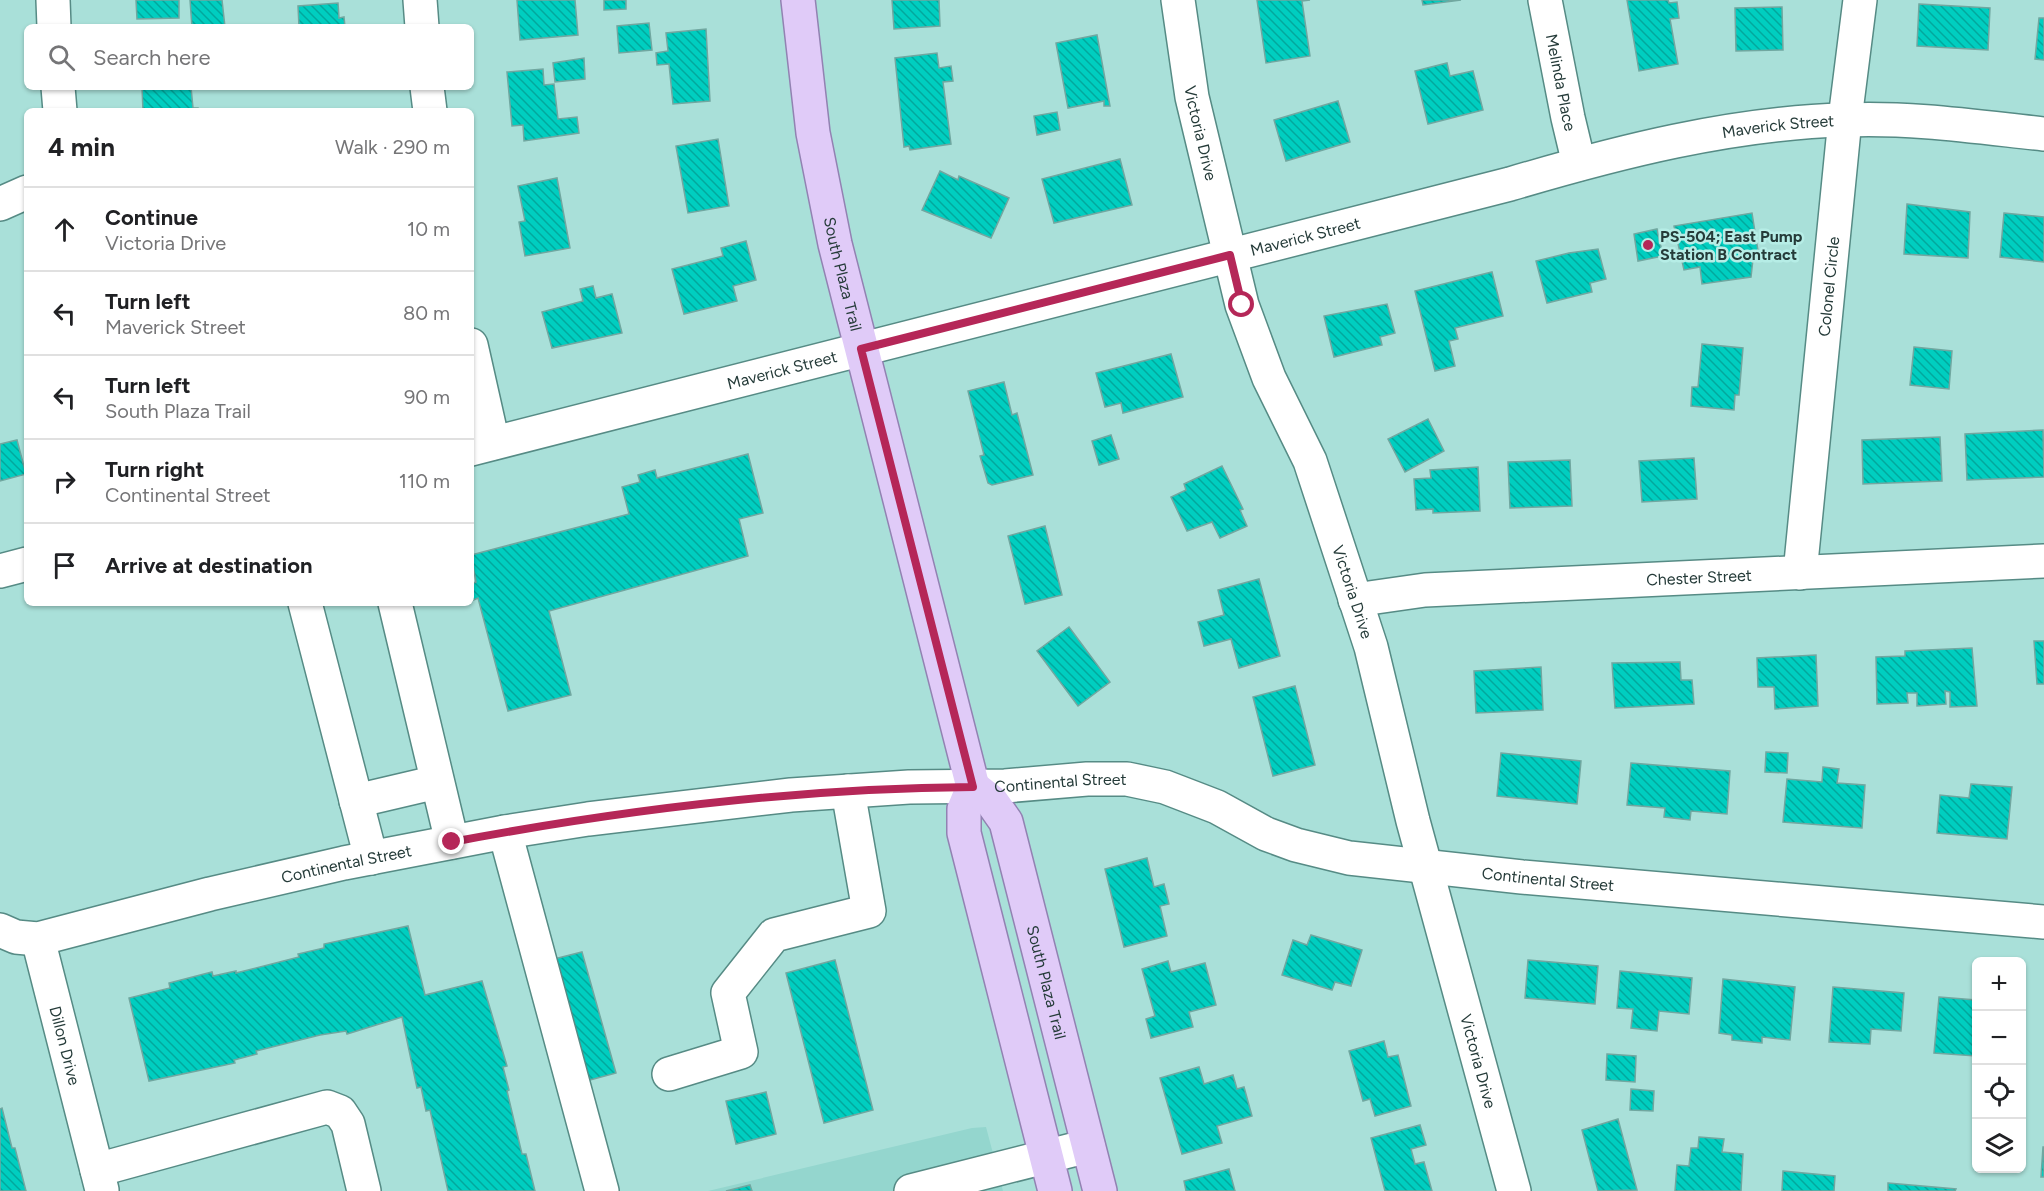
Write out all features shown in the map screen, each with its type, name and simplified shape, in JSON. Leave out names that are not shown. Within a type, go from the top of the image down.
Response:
[{"type":"main road","name":"South Plaza Trail","points":[[798,0],[813,133],[835,244],[861,349],[973,787],[992,802],[1006,822],[1100,1191]]},
{"type":"main road","points":[[973,787],[964,809],[964,833],[1054,1191]]},
{"type":"street","points":[[53,0],[54,24]]},
{"type":"street","points":[[420,0],[422,24]]},
{"type":"street","name":"Victoria Drive","points":[[1178,0],[1192,97],[1242,305],[1269,378],[1310,461],[1371,646],[1413,821],[1514,1191]]},
{"type":"street","name":"Melinda Place","points":[[1545,0],[1568,118],[1580,164]]},
{"type":"street","name":"Colonel Circle","points":[[1800,573],[1845,119],[1860,0]]},
{"type":"street","points":[[58,90],[60,108]]},
{"type":"street","points":[[427,90],[430,108]]},
{"type":"street","name":"Maverick Street","points":[[482,446],[1510,184],[1580,164],[1693,138],[1791,123],[1845,119],[1919,121],[2044,134]]},
{"type":"street","points":[[0,204],[24,193]]},
{"type":"street","points":[[474,373],[482,446]]},
{"type":"street","name":"Chester Street","points":[[1355,600],[1425,590],[2044,561]]},
{"type":"street","points":[[0,572],[24,565]]},
{"type":"street","points":[[306,606],[371,858]]},
{"type":"street","points":[[395,606],[452,842]]},
{"type":"street","name":"Continental Street","points":[[38,939],[210,894],[371,858],[505,832],[588,819],[791,795],[909,787],[1005,786],[1086,779],[1127,779],[1176,791],[1217,807],[1266,834],[1296,845],[1349,858],[1522,877],[2044,922]]},
{"type":"street","points":[[356,801],[437,782]]},
{"type":"street","points":[[669,1074],[741,1052],[728,993],[774,935],[869,911],[848,791]]},
{"type":"street","points":[[505,832],[602,1191]]},
{"type":"street","points":[[0,930],[16,937],[38,939]]},
{"type":"street","name":"Dillon Drive","points":[[38,939],[100,1180]]},
{"type":"street","points":[[100,1180],[327,1107],[340,1112],[348,1124],[364,1191]]},
{"type":"street","points":[[911,1191],[981,1183],[1046,1157],[1088,1146]]},
{"type":"shaded area","points":[[986,1127],[1003,1191],[708,1191],[972,1128]]},
{"type":"building","points":[[136,0],[179,0],[179,18],[137,19]]},
{"type":"building","points":[[190,0],[222,0],[225,24],[192,24]]},
{"type":"building","points":[[517,0],[575,0],[578,35],[520,40]]},
{"type":"building","points":[[604,0],[626,0],[626,9],[604,10]]},
{"type":"building","points":[[892,0],[939,0],[940,26],[894,29]]},
{"type":"building","points":[[1257,0],[1310,0],[1302,1],[1310,56],[1266,63]]},
{"type":"building","points":[[1422,0],[1461,0],[1423,5]]},
{"type":"building","points":[[1627,0],[1677,2],[1679,18],[1670,19],[1678,64],[1639,71]]},
{"type":"building","points":[[338,3],[339,18],[344,17],[345,24],[299,24],[298,6]]},
{"type":"building","points":[[1919,4],[1990,8],[1988,50],[1917,46]]},
{"type":"building","points":[[1782,7],[1783,50],[1736,51],[1735,8]]},
{"type":"building","points":[[2039,18],[2044,18],[2044,60],[2035,59]]},
{"type":"building","points":[[649,23],[652,50],[619,53],[617,26]]},
{"type":"building","points":[[706,29],[710,101],[673,104],[669,64],[657,65],[656,53],[668,51],[666,33]]},
{"type":"building","points":[[1097,35],[1110,106],[1104,106],[1104,101],[1068,108],[1056,43]]},
{"type":"building","points":[[937,53],[939,68],[951,66],[953,81],[943,82],[951,144],[910,150],[909,146],[904,147],[895,58]]},
{"type":"building","points":[[584,58],[585,79],[555,82],[553,63]]},
{"type":"building","points":[[1447,63],[1450,76],[1473,71],[1483,110],[1428,124],[1415,71]]},
{"type":"building","points":[[543,69],[544,85],[554,84],[558,119],[577,117],[579,133],[524,141],[523,125],[512,126],[507,72]]},
{"type":"building","points":[[142,90],[191,90],[193,108],[143,108]]},
{"type":"building","points":[[1338,101],[1350,142],[1286,161],[1274,120]]},
{"type":"building","points":[[1057,112],[1060,130],[1037,135],[1034,116]]},
{"type":"building","points":[[718,139],[729,206],[688,213],[676,146]]},
{"type":"building","points":[[1120,159],[1132,205],[1054,223],[1042,179]]},
{"type":"building","points":[[940,171],[958,180],[959,176],[1009,198],[991,238],[922,210]]},
{"type":"building","points":[[557,178],[570,248],[525,256],[519,222],[525,221],[518,186]]},
{"type":"building","points":[[1907,204],[1970,212],[1968,258],[1904,254]]},
{"type":"building","points":[[1752,213],[1759,257],[1753,259],[1751,277],[1702,284],[1700,267],[1684,270],[1674,226]]},
{"type":"building","points":[[2004,213],[2044,217],[2044,262],[2000,257]]},
{"type":"building","name":"PS-504; East Pump Station B Contract","points":[[1657,229],[1663,256],[1638,261],[1634,234]]},
{"type":"building","points":[[746,241],[756,280],[733,286],[737,301],[684,314],[672,269],[723,256],[721,248]]},
{"type":"building","points":[[1598,249],[1606,279],[1590,283],[1592,292],[1547,303],[1536,261]]},
{"type":"building","points":[[1492,272],[1503,316],[1455,328],[1458,339],[1449,341],[1455,366],[1435,371],[1415,291]]},
{"type":"building","points":[[593,286],[596,298],[612,294],[622,333],[552,348],[542,312],[583,301],[580,289]]},
{"type":"building","points":[[1387,304],[1395,333],[1380,337],[1382,345],[1334,357],[1324,316]]},
{"type":"building","points":[[1702,344],[1743,348],[1739,395],[1735,395],[1734,410],[1691,406],[1692,387],[1698,387]]},
{"type":"building","points":[[1914,347],[1952,351],[1949,389],[1910,385]]},
{"type":"building","points":[[1171,354],[1183,397],[1123,413],[1121,403],[1105,407],[1096,373]]},
{"type":"building","points":[[1004,382],[1012,415],[1017,413],[1033,475],[992,485],[988,483],[980,456],[984,455],[968,391]]},
{"type":"building","points":[[1428,419],[1444,451],[1405,472],[1388,439]]},
{"type":"building","points":[[2043,430],[2044,477],[1967,480],[1965,434]]},
{"type":"building","points":[[1111,435],[1119,459],[1099,465],[1092,441]]},
{"type":"building","points":[[1940,437],[1942,481],[1863,484],[1862,440]]},
{"type":"building","points":[[17,440],[24,475],[0,481],[0,444]]},
{"type":"building","points":[[748,454],[763,513],[739,519],[748,556],[549,611],[571,695],[508,711],[478,598],[474,600],[474,583],[476,582],[474,554],[629,514],[622,487],[640,482],[638,475],[655,470],[657,478]]},
{"type":"building","points":[[1694,458],[1697,499],[1642,502],[1639,461]]},
{"type":"building","points":[[1570,460],[1572,506],[1510,508],[1508,462]]},
{"type":"building","points":[[1222,466],[1243,509],[1240,510],[1247,526],[1220,538],[1212,522],[1187,531],[1171,497],[1186,490],[1184,484]]},
{"type":"building","points":[[1478,467],[1480,511],[1433,513],[1433,509],[1416,510],[1414,479],[1431,478],[1430,470]]},
{"type":"building","points":[[1045,526],[1062,595],[1025,604],[1008,536]]},
{"type":"building","points":[[1259,579],[1280,656],[1239,668],[1231,639],[1204,646],[1198,622],[1224,615],[1218,590]]},
{"type":"building","points":[[1069,627],[1110,682],[1078,706],[1037,651]]},
{"type":"building","points":[[2034,641],[2044,641],[2044,684],[2037,684]]},
{"type":"building","points":[[1972,648],[1977,706],[1950,707],[1950,692],[1945,691],[1946,704],[1917,706],[1917,693],[1907,693],[1908,703],[1877,704],[1876,657],[1905,656],[1905,651]]},
{"type":"building","points":[[1816,655],[1818,706],[1775,709],[1774,687],[1758,687],[1757,658]]},
{"type":"building","points":[[1680,662],[1681,680],[1692,680],[1694,704],[1615,708],[1612,663]]},
{"type":"building","points":[[1541,667],[1543,710],[1476,713],[1474,671]]},
{"type":"building","points":[[1295,686],[1315,765],[1273,776],[1253,697]]},
{"type":"building","points":[[1766,752],[1788,753],[1787,773],[1765,772]]},
{"type":"building","points":[[1501,753],[1581,761],[1577,804],[1497,796]]},
{"type":"building","points":[[1631,763],[1730,771],[1727,814],[1691,811],[1690,820],[1664,817],[1665,808],[1627,805]]},
{"type":"building","points":[[1823,767],[1839,769],[1837,783],[1865,785],[1862,828],[1783,822],[1787,779],[1822,782]]},
{"type":"building","points":[[1971,784],[2012,787],[2007,839],[1937,833],[1940,795],[1969,798]]},
{"type":"building","points":[[1147,858],[1154,887],[1164,884],[1169,904],[1160,906],[1167,936],[1124,947],[1105,869]]},
{"type":"building","points":[[408,926],[425,995],[482,981],[507,1066],[503,1067],[509,1090],[507,1091],[522,1154],[526,1154],[535,1191],[448,1191],[430,1110],[426,1111],[421,1087],[417,1088],[402,1017],[347,1034],[346,1031],[320,1035],[256,1051],[257,1054],[234,1060],[235,1063],[149,1081],[129,998],[170,988],[169,983],[212,972],[213,976],[236,971],[236,973],[299,957],[298,954],[324,948],[324,944]]},
{"type":"building","points":[[1311,935],[1362,950],[1351,986],[1335,982],[1332,990],[1282,975],[1293,940],[1307,945]]},
{"type":"building","points":[[582,952],[616,1073],[575,1084],[542,962]]},
{"type":"building","points":[[835,960],[873,1110],[824,1123],[786,973]]},
{"type":"building","points":[[1528,960],[1598,966],[1595,1004],[1525,998]]},
{"type":"building","points":[[1168,961],[1171,972],[1205,963],[1216,1005],[1189,1012],[1193,1027],[1151,1038],[1146,1019],[1155,1016],[1142,969]]},
{"type":"building","points":[[1620,971],[1692,978],[1689,1014],[1659,1011],[1657,1031],[1631,1028],[1633,1009],[1617,1008]]},
{"type":"building","points":[[1723,979],[1795,987],[1790,1040],[1762,1037],[1762,1043],[1732,1040],[1732,1035],[1719,1033]]},
{"type":"building","points":[[1833,987],[1904,993],[1901,1031],[1871,1029],[1870,1044],[1829,1042]]},
{"type":"building","points":[[1939,997],[1972,1000],[1972,1056],[1934,1053]]},
{"type":"building","points":[[1384,1041],[1388,1057],[1398,1055],[1411,1106],[1375,1116],[1370,1099],[1363,1101],[1349,1051]]},
{"type":"building","points":[[1607,1054],[1636,1056],[1635,1082],[1606,1080]]},
{"type":"building","points":[[1199,1067],[1204,1084],[1233,1075],[1237,1089],[1244,1087],[1252,1116],[1217,1126],[1222,1143],[1182,1154],[1160,1078]]},
{"type":"building","points":[[1631,1089],[1654,1091],[1653,1111],[1630,1110]]},
{"type":"building","points":[[766,1092],[776,1134],[736,1144],[726,1101]]},
{"type":"building","points":[[2,1108],[26,1191],[0,1191],[0,1109]]},
{"type":"building","points":[[1618,1119],[1637,1190],[1598,1191],[1582,1130]]},
{"type":"building","points":[[1420,1125],[1426,1145],[1411,1149],[1415,1164],[1424,1162],[1432,1191],[1385,1191],[1371,1138]]},
{"type":"building","points":[[1699,1137],[1724,1139],[1722,1152],[1743,1154],[1741,1191],[1675,1191],[1677,1165],[1689,1166],[1691,1148],[1698,1148]]},
{"type":"building","points":[[2043,1147],[2044,1177],[2041,1177]]},
{"type":"building","points":[[1229,1169],[1235,1191],[1186,1191],[1184,1181]]},
{"type":"building","points":[[1783,1171],[1835,1176],[1834,1191],[1782,1191]]},
{"type":"building","points":[[1888,1183],[1956,1189],[1955,1191],[1888,1191]]},
{"type":"building","points":[[750,1185],[752,1191],[726,1191]]},
{"type":"place","name":"PS-504; East Pump Station B Contract","points":[[1648,245]]},
{"type":"route","points":[[452,842],[588,819],[791,795],[909,787],[973,787],[861,349],[1230,255],[1242,305]]}]
